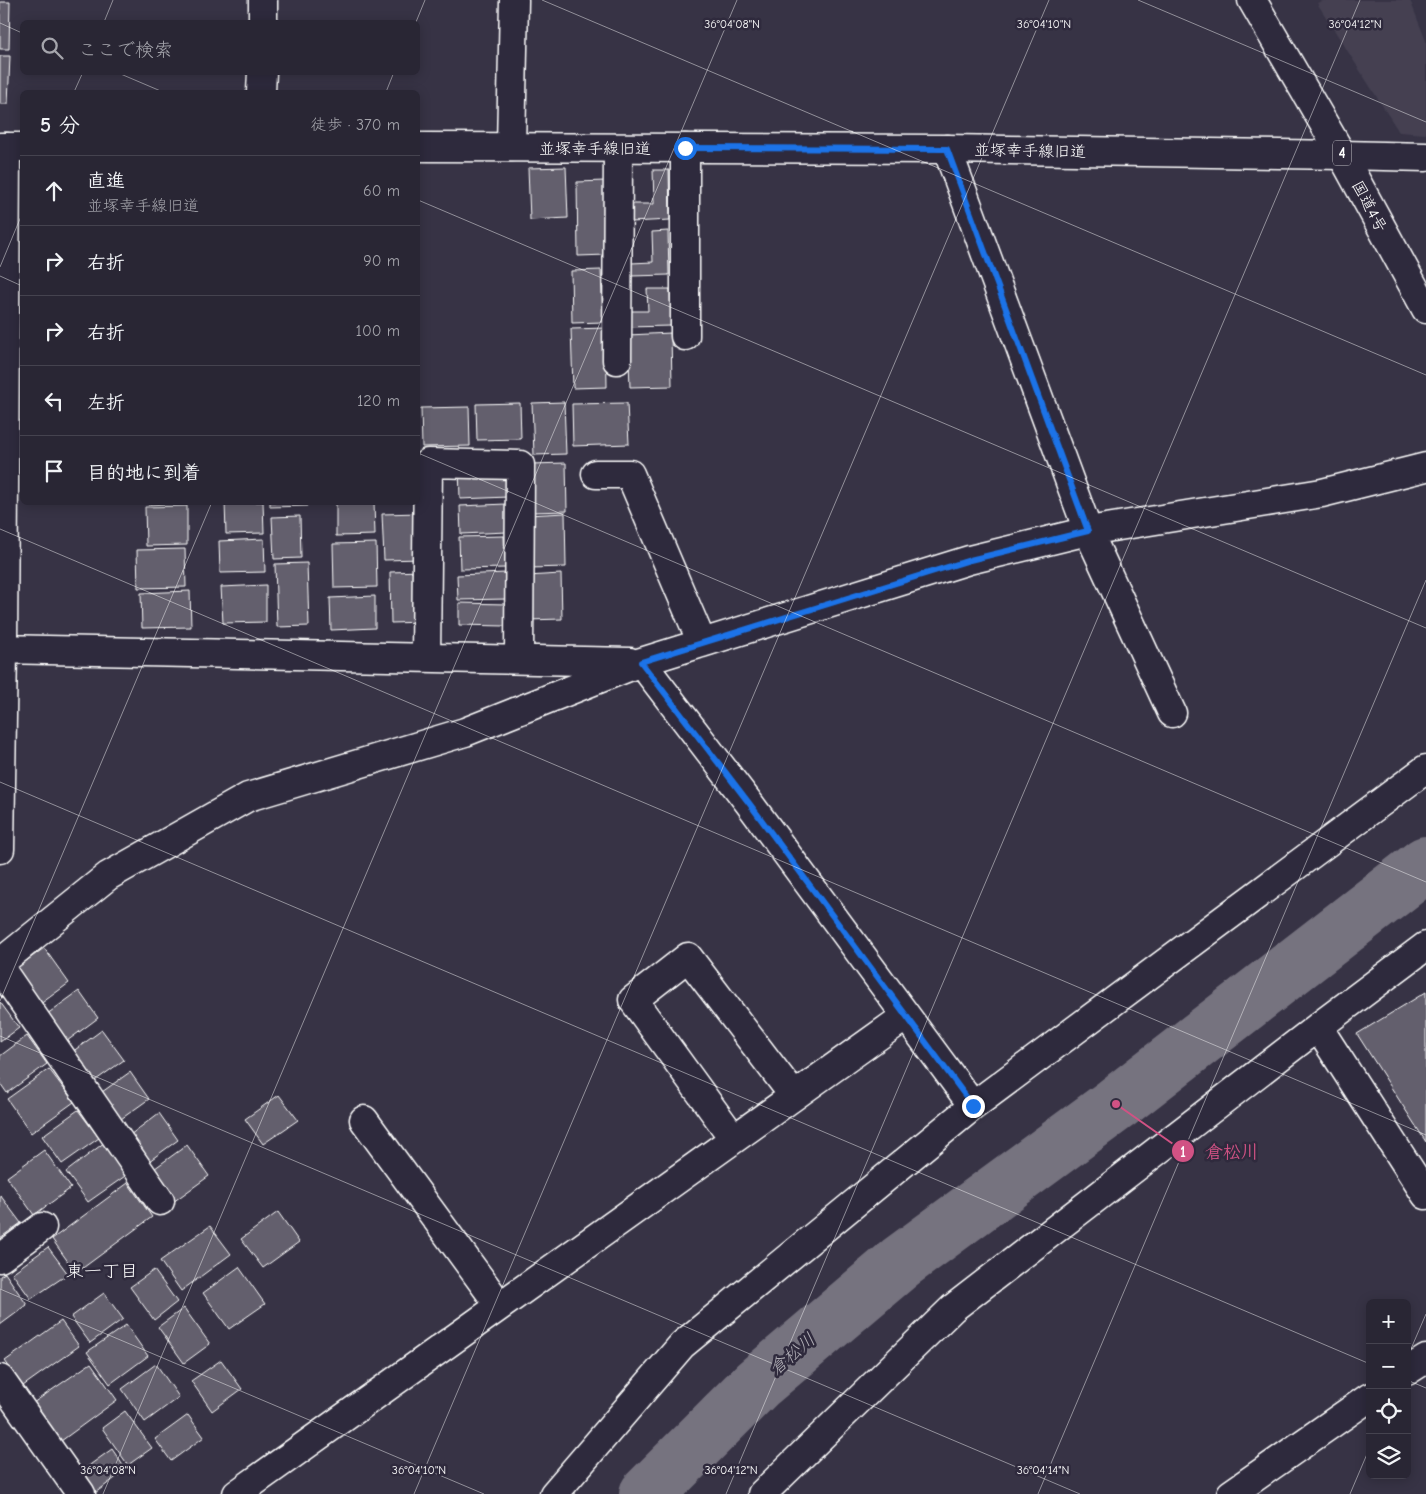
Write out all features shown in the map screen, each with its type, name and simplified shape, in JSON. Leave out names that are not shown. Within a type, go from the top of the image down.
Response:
[{"type":"main road","points":[[263,20],[264,0]]},
{"type":"main road","points":[[511,147],[514,0]]},
{"type":"main road","name":"国道4号","points":[[1252,0],[1342,154],[1426,309]]},
{"type":"main road","points":[[261,90],[262,75]]},
{"type":"main road","points":[[0,849],[2,649],[14,314],[9,147]]},
{"type":"main road","name":"並塚幸手線旧道","points":[[420,147],[947,149],[1342,154],[1426,157]]},
{"type":"main road","points":[[685,148],[685,336]]},
{"type":"main road","points":[[617,360],[618,149]]},
{"type":"main road","points":[[947,149],[1088,531],[1172,713]]},
{"type":"main road","points":[[426,657],[428,463],[520,465],[519,659]]},
{"type":"main road","points":[[0,963],[108,876],[248,797],[465,732],[641,662],[970,560],[1088,531],[1322,494],[1426,467]]},
{"type":"main road","points":[[596,474],[630,474],[702,643]]},
{"type":"main road","points":[[2,649],[641,662]]},
{"type":"main road","points":[[641,662],[749,803],[973,1106]]},
{"type":"main road","points":[[554,1494],[682,1345],[973,1106],[1426,769]]},
{"type":"main road","points":[[762,1494],[953,1308],[1426,946]]},
{"type":"main road","points":[[734,1139],[634,1000],[688,957],[794,1096]]},
{"type":"main road","points":[[0,968],[160,1201]]},
{"type":"main road","points":[[237,1494],[906,1016]]},
{"type":"main road","points":[[1318,1027],[1426,1195]]},
{"type":"main road","points":[[364,1120],[500,1306]]},
{"type":"main road","points":[[0,1258],[42,1227]]},
{"type":"main road","points":[[1411,1369],[1426,1359]]},
{"type":"main road","points":[[0,1379],[81,1494]]},
{"type":"main road","points":[[1231,1494],[1366,1400]]},
{"type":"shaded area","points":[[1325,0],[1410,0],[1426,41],[1426,134],[1399,132],[1317,3]]},
{"type":"building","points":[[0,2],[10,2],[9,49],[0,49]]},
{"type":"building","points":[[0,56],[10,56],[8,104],[0,104]]},
{"type":"building","points":[[566,167],[568,218],[530,220],[528,168]]},
{"type":"building","points":[[653,170],[669,170],[670,220],[631,222],[630,204],[654,204]]},
{"type":"building","points":[[605,181],[607,255],[578,256],[577,182]]},
{"type":"building","points":[[668,231],[669,275],[631,276],[631,263],[653,262],[652,232]]},
{"type":"building","points":[[601,270],[603,322],[572,323],[571,271]]},
{"type":"building","points":[[647,289],[670,289],[671,326],[626,327],[626,311],[648,311]]},
{"type":"building","points":[[606,328],[607,387],[573,388],[571,329]]},
{"type":"building","points":[[671,333],[672,386],[630,387],[628,335]]},
{"type":"building","points":[[564,402],[566,454],[534,455],[532,403]]},
{"type":"building","points":[[520,403],[521,439],[477,440],[476,404]]},
{"type":"building","points":[[627,403],[629,444],[573,446],[572,404]]},
{"type":"building","points":[[469,407],[470,446],[422,447],[421,408]]},
{"type":"building","points":[[566,463],[567,511],[532,512],[531,464]]},
{"type":"building","points":[[508,465],[508,497],[460,499],[459,466]]},
{"type":"building","points":[[506,504],[507,532],[461,534],[460,506]]},
{"type":"building","points":[[225,505],[263,505],[264,533],[226,534]]},
{"type":"building","points":[[270,505],[307,505],[307,506],[270,507]]},
{"type":"building","points":[[336,505],[374,505],[375,535],[336,536]]},
{"type":"building","points":[[187,506],[187,545],[146,546],[145,507]]},
{"type":"building","points":[[420,513],[421,559],[384,560],[382,514]]},
{"type":"building","points":[[565,513],[566,567],[529,568],[528,515]]},
{"type":"building","points":[[300,516],[301,558],[274,559],[272,517]]},
{"type":"building","points":[[504,536],[505,568],[460,569],[459,537]]},
{"type":"building","points":[[264,539],[265,572],[220,573],[219,541]]},
{"type":"building","points":[[376,543],[377,587],[334,588],[333,544]]},
{"type":"building","points":[[185,549],[186,587],[138,588],[137,550]]},
{"type":"building","points":[[307,563],[309,626],[277,627],[275,564]]},
{"type":"building","points":[[422,571],[423,622],[391,623],[390,572]]},
{"type":"building","points":[[506,573],[507,599],[458,600],[457,575]]},
{"type":"building","points":[[561,574],[562,619],[528,620],[527,576]]},
{"type":"building","points":[[266,585],[266,622],[223,623],[221,587]]},
{"type":"building","points":[[190,591],[191,627],[142,628],[141,593]]},
{"type":"building","points":[[375,596],[375,628],[331,630],[330,598]]},
{"type":"building","points":[[459,603],[506,604],[505,626],[459,625]]},
{"type":"building","points":[[44,948],[69,983],[39,1005],[14,970]]},
{"type":"building","points":[[79,991],[98,1018],[63,1044],[43,1017]]},
{"type":"building","points":[[1426,992],[1426,1142],[1357,1034]]},
{"type":"building","points":[[0,1002],[19,1028],[0,1042]]},
{"type":"building","points":[[102,1030],[124,1060],[89,1085],[68,1055]]},
{"type":"building","points":[[27,1036],[47,1064],[7,1093],[0,1083],[0,1056]]},
{"type":"building","points":[[49,1069],[74,1102],[31,1133],[7,1099]]},
{"type":"building","points":[[130,1072],[149,1099],[114,1124],[95,1097]]},
{"type":"building","points":[[279,1095],[298,1120],[263,1144],[245,1119]]},
{"type":"building","points":[[78,1110],[99,1138],[62,1164],[42,1136]]},
{"type":"building","points":[[159,1113],[178,1140],[145,1164],[126,1138]]},
{"type":"building","points":[[105,1142],[128,1174],[88,1202],[66,1172]]},
{"type":"building","points":[[187,1145],[209,1176],[173,1202],[151,1171]]},
{"type":"building","points":[[44,1150],[71,1188],[34,1215],[7,1177]]},
{"type":"building","points":[[128,1183],[152,1217],[76,1273],[52,1239]]},
{"type":"building","points":[[0,1195],[21,1223],[0,1238]]},
{"type":"building","points":[[278,1212],[299,1242],[263,1268],[241,1239]]},
{"type":"building","points":[[210,1226],[231,1254],[181,1291],[160,1261]]},
{"type":"building","points":[[48,1247],[68,1274],[31,1299],[12,1273]]},
{"type":"building","points":[[239,1267],[265,1304],[229,1329],[203,1293]]},
{"type":"building","points":[[154,1270],[177,1302],[154,1320],[130,1287]]},
{"type":"building","points":[[5,1273],[27,1305],[0,1325],[0,1276]]},
{"type":"building","points":[[104,1293],[123,1319],[90,1343],[71,1317]]},
{"type":"building","points":[[184,1308],[210,1344],[184,1363],[158,1327]]},
{"type":"building","points":[[61,1321],[79,1346],[23,1386],[5,1361]]},
{"type":"building","points":[[126,1325],[148,1356],[110,1384],[87,1352]]},
{"type":"building","points":[[221,1360],[242,1389],[212,1411],[191,1381]]},
{"type":"building","points":[[91,1363],[117,1400],[61,1441],[33,1403]]},
{"type":"building","points":[[156,1364],[179,1397],[145,1422],[122,1389]]},
{"type":"building","points":[[125,1411],[152,1448],[128,1465],[102,1428]]},
{"type":"building","points":[[188,1415],[204,1437],[171,1461],[155,1439]]},
{"type":"building","points":[[112,1449],[126,1470],[95,1493],[80,1472]]},
{"type":"waterway","name":"倉松川","points":[[647,1494],[757,1384],[901,1262],[1116,1104],[1426,864]]},
{"type":"place","name":"倉松川","points":[[1116,1104]]},
{"type":"district","name":"東一丁目","points":[[102,1271]]},
{"type":"route","points":[[685,148],[947,149],[1088,531],[970,560],[641,662],[749,803],[973,1106]]}]
